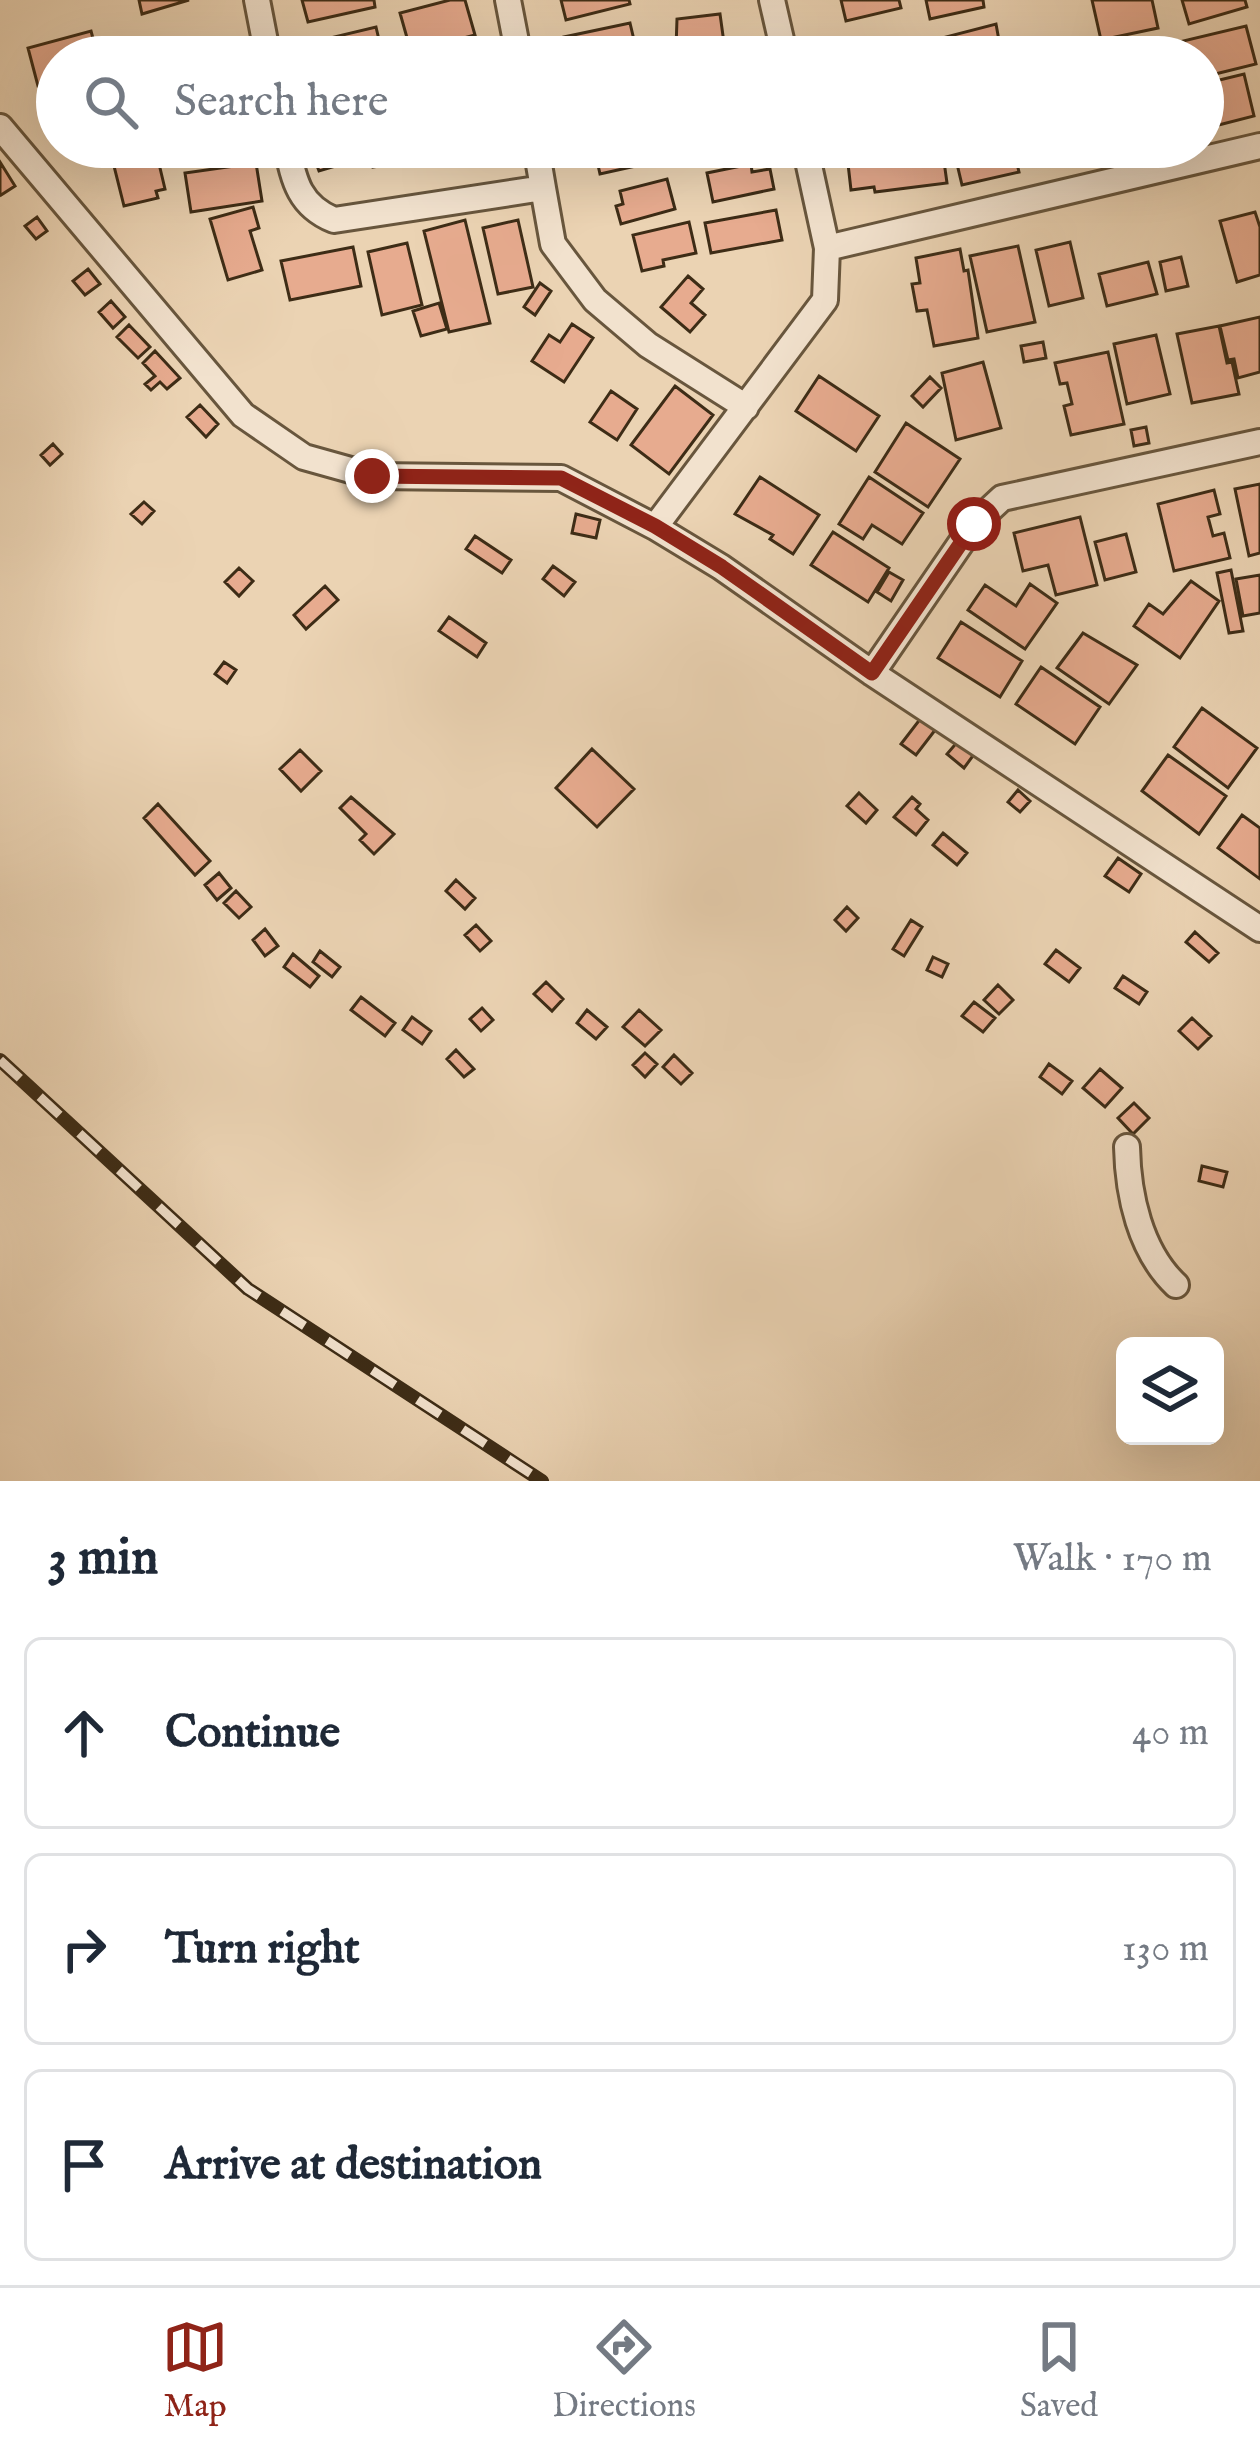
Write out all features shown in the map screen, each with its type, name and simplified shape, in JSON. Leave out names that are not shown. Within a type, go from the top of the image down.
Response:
[{"type":"street","points":[[256,0],[264,36]]},
{"type":"street","points":[[508,0],[515,36]]},
{"type":"street","points":[[772,0],[780,36]]},
{"type":"street","points":[[0,127],[243,415],[304,457],[372,476],[561,478],[722,567],[872,673],[1260,929]]},
{"type":"street","points":[[1224,154],[1260,146]]},
{"type":"street","points":[[291,168],[311,210],[334,220],[543,188]]},
{"type":"street","points":[[540,168],[554,244],[595,300],[648,345],[746,407]]},
{"type":"street","points":[[655,526],[825,300],[827,248],[810,168]]},
{"type":"street","points":[[827,248],[1167,168]]},
{"type":"street","points":[[872,673],[974,524],[1002,498],[1260,442]]},
{"type":"street","points":[[1127,1147],[1138,1222],[1156,1266],[1176,1285]]},
{"type":"building","points":[[139,0],[189,0],[142,14]]},
{"type":"building","points":[[302,0],[374,0],[375,7],[308,22]]},
{"type":"building","points":[[465,0],[475,35],[406,36],[400,13]]},
{"type":"building","points":[[561,0],[629,0],[630,4],[566,20]]},
{"type":"building","points":[[841,0],[899,0],[901,8],[846,21]]},
{"type":"building","points":[[926,0],[983,0],[984,7],[930,19]]},
{"type":"building","points":[[1092,0],[1152,0],[1158,28],[1100,36]]},
{"type":"building","points":[[1182,0],[1245,0],[1247,7],[1189,24]]},
{"type":"building","points":[[720,14],[723,36],[676,36],[677,19]]},
{"type":"building","points":[[630,23],[633,36],[569,36]]},
{"type":"building","points":[[996,24],[998,36],[950,36]]},
{"type":"building","points":[[1246,26],[1256,64],[1224,72],[1224,36],[1204,36]]},
{"type":"building","points":[[376,27],[378,36],[338,36]]},
{"type":"building","points":[[36,46],[36,78],[28,48]]},
{"type":"building","points":[[1244,74],[1254,116],[1224,124],[1224,79]]},
{"type":"building","points":[[0,162],[15,186],[1,195],[0,193]]},
{"type":"building","points":[[114,168],[160,168],[165,189],[156,191],[158,198],[124,206]]},
{"type":"building","points":[[257,168],[262,201],[191,212],[185,173]]},
{"type":"building","points":[[848,168],[945,168],[947,183],[875,192],[874,187],[851,190]]},
{"type":"building","points":[[958,168],[1018,168],[1019,172],[962,185]]},
{"type":"building","points":[[770,169],[774,189],[713,202],[707,173]]},
{"type":"building","points":[[667,179],[675,209],[621,224],[616,206],[623,204],[620,191]]},
{"type":"building","points":[[253,207],[259,228],[250,231],[262,270],[228,280],[210,219]]},
{"type":"building","points":[[776,210],[782,240],[711,253],[705,223]]},
{"type":"building","points":[[1255,212],[1260,227],[1260,275],[1237,282],[1220,221]]},
{"type":"building","points":[[37,217],[47,231],[36,239],[25,226]]},
{"type":"building","points":[[465,220],[490,323],[449,332],[424,231]]},
{"type":"building","points":[[518,220],[533,287],[498,294],[483,228]]},
{"type":"building","points":[[689,222],[696,253],[663,260],[664,266],[642,271],[633,235]]},
{"type":"building","points":[[1070,242],[1083,298],[1049,306],[1036,250]]},
{"type":"building","points":[[407,243],[422,305],[382,315],[368,252]]},
{"type":"building","points":[[1018,246],[1035,322],[987,332],[970,256]]},
{"type":"building","points":[[353,247],[361,286],[290,300],[281,261]]},
{"type":"building","points":[[960,249],[964,271],[968,270],[978,338],[934,346],[927,310],[917,311],[912,284],[920,283],[916,258]]},
{"type":"building","points":[[1181,257],[1188,286],[1166,291],[1160,262]]},
{"type":"building","points":[[1148,262],[1157,294],[1107,306],[1099,274]]},
{"type":"building","points":[[88,269],[100,284],[85,295],[73,281]]},
{"type":"building","points":[[688,276],[703,289],[691,303],[705,315],[690,332],[661,307]]},
{"type":"building","points":[[540,283],[551,291],[535,315],[524,307]]},
{"type":"building","points":[[111,301],[125,317],[113,328],[99,312]]},
{"type":"building","points":[[439,303],[447,329],[421,336],[413,311]]},
{"type":"building","points":[[1260,317],[1260,372],[1238,378],[1220,326]]},
{"type":"building","points":[[572,324],[593,338],[564,382],[532,361],[549,335],[560,342]]},
{"type":"building","points":[[129,325],[150,347],[138,358],[117,337]]},
{"type":"building","points":[[1219,326],[1239,394],[1192,403],[1177,334]]},
{"type":"building","points":[[1156,335],[1170,394],[1127,404],[1114,344]]},
{"type":"building","points":[[1043,342],[1046,358],[1024,362],[1021,346]]},
{"type":"building","points":[[155,351],[180,378],[167,389],[160,382],[151,390],[145,384],[155,376],[143,363]]},
{"type":"building","points":[[1108,352],[1124,424],[1071,435],[1064,406],[1072,404],[1055,363]]},
{"type":"building","points":[[983,362],[1001,428],[956,440],[942,373]]},
{"type":"building","points":[[819,376],[879,416],[856,451],[796,411]]},
{"type":"building","points":[[930,377],[941,388],[923,407],[912,396]]},
{"type":"building","points":[[675,386],[713,415],[669,474],[631,445]]},
{"type":"building","points":[[611,391],[637,409],[617,440],[590,422]]},
{"type":"building","points":[[200,405],[218,424],[206,437],[187,417]]},
{"type":"building","points":[[906,423],[960,459],[928,507],[875,472]]},
{"type":"building","points":[[1146,427],[1149,443],[1134,446],[1131,430]]},
{"type":"building","points":[[53,444],[62,454],[50,465],[41,455]]},
{"type":"building","points":[[760,477],[819,515],[793,554],[770,539],[773,535],[735,514]]},
{"type":"building","points":[[869,477],[923,513],[902,544],[872,525],[863,539],[839,524]]},
{"type":"building","points":[[1260,484],[1260,553],[1249,556],[1235,489]]},
{"type":"building","points":[[1214,490],[1220,514],[1208,517],[1213,536],[1224,533],[1230,558],[1174,571],[1158,504]]},
{"type":"building","points":[[144,502],[154,511],[142,524],[131,514]]},
{"type":"building","points":[[576,514],[600,520],[596,538],[572,533]]},
{"type":"building","points":[[1080,517],[1097,585],[1056,595],[1048,565],[1023,571],[1014,533]]},
{"type":"building","points":[[833,532],[889,568],[868,602],[811,565]]},
{"type":"building","points":[[1126,534],[1136,572],[1105,580],[1095,542]]},
{"type":"building","points":[[475,536],[511,560],[502,573],[466,549]]},
{"type":"building","points":[[553,566],[575,582],[564,596],[543,579]]},
{"type":"building","points":[[239,568],[253,581],[239,596],[225,582]]},
{"type":"building","points":[[1231,570],[1243,631],[1229,633],[1217,573]]},
{"type":"building","points":[[889,572],[903,580],[891,601],[877,592]]},
{"type":"building","points":[[1260,575],[1260,613],[1243,616],[1236,579]]},
{"type":"building","points":[[1191,581],[1219,601],[1180,658],[1134,626],[1149,604],[1163,614]]},
{"type":"building","points":[[1030,584],[1057,603],[1025,649],[968,610],[985,585],[1016,606]]},
{"type":"building","points":[[325,586],[338,600],[306,629],[294,615]]},
{"type":"building","points":[[449,617],[486,643],[477,657],[439,631]]},
{"type":"building","points":[[961,622],[1022,661],[1000,697],[938,658]]},
{"type":"building","points":[[1083,633],[1137,665],[1109,704],[1057,668]]},
{"type":"building","points":[[224,662],[236,670],[227,683],[215,674]]},
{"type":"building","points":[[1041,667],[1100,707],[1075,744],[1016,704]]},
{"type":"building","points":[[1202,708],[1257,748],[1228,788],[1174,747]]},
{"type":"building","points":[[924,714],[939,725],[916,755],[901,744]]},
{"type":"building","points":[[959,740],[975,753],[964,768],[947,754]]},
{"type":"building","points":[[592,749],[634,789],[597,827],[556,788]]},
{"type":"building","points":[[300,750],[321,771],[301,791],[280,769]]},
{"type":"building","points":[[1168,755],[1226,796],[1199,834],[1142,791]]},
{"type":"building","points":[[1018,790],[1030,801],[1020,812],[1008,802]]},
{"type":"building","points":[[859,793],[877,810],[866,823],[847,806]]},
{"type":"building","points":[[351,797],[394,834],[374,854],[360,840],[366,834],[340,808]]},
{"type":"building","points":[[912,797],[928,820],[916,835],[894,817]]},
{"type":"building","points":[[158,804],[210,861],[195,875],[144,818]]},
{"type":"building","points":[[1242,815],[1260,828],[1260,879],[1218,848]]},
{"type":"building","points":[[943,833],[967,853],[957,865],[933,845]]},
{"type":"building","points":[[1118,858],[1141,874],[1129,892],[1105,876]]},
{"type":"building","points":[[219,873],[231,888],[217,900],[205,885]]},
{"type":"building","points":[[456,880],[475,898],[465,909],[446,891]]},
{"type":"building","points":[[236,891],[251,907],[239,918],[224,903]]},
{"type":"building","points":[[847,907],[858,918],[846,931],[835,920]]},
{"type":"building","points":[[911,920],[922,927],[904,956],[893,949]]},
{"type":"building","points":[[476,925],[491,941],[480,951],[465,935]]},
{"type":"building","points":[[265,929],[278,946],[265,956],[253,940]]},
{"type":"building","points":[[1195,932],[1218,953],[1209,962],[1186,942]]},
{"type":"building","points":[[1056,950],[1080,968],[1069,982],[1045,964]]},
{"type":"building","points":[[320,951],[340,967],[332,977],[313,962]]},
{"type":"building","points":[[293,954],[319,976],[310,987],[284,967]]},
{"type":"building","points":[[933,957],[948,964],[942,977],[927,970]]},
{"type":"building","points":[[1123,976],[1147,992],[1139,1004],[1115,988]]},
{"type":"building","points":[[546,982],[563,999],[552,1011],[534,994]]},
{"type":"building","points":[[998,985],[1013,1000],[999,1014],[984,1000]]},
{"type":"building","points":[[361,997],[395,1023],[385,1036],[351,1010]]},
{"type":"building","points":[[974,1002],[995,1018],[983,1032],[962,1016]]},
{"type":"building","points":[[482,1008],[493,1020],[481,1031],[470,1019]]},
{"type":"building","points":[[587,1010],[607,1027],[596,1039],[577,1023]]},
{"type":"building","points":[[639,1010],[661,1030],[645,1046],[623,1027]]},
{"type":"building","points":[[412,1017],[431,1031],[422,1044],[403,1030]]},
{"type":"building","points":[[1192,1018],[1211,1036],[1198,1049],[1179,1031]]},
{"type":"building","points":[[456,1050],[474,1069],[464,1077],[447,1059]]},
{"type":"building","points":[[645,1053],[657,1064],[645,1077],[633,1065]]},
{"type":"building","points":[[674,1055],[692,1073],[681,1084],[663,1067]]},
{"type":"building","points":[[1049,1064],[1072,1081],[1062,1094],[1040,1077]]},
{"type":"building","points":[[1100,1069],[1122,1088],[1105,1107],[1083,1088]]},
{"type":"building","points":[[1134,1103],[1149,1118],[1133,1134],[1118,1118]]},
{"type":"building","points":[[1202,1166],[1227,1172],[1223,1187],[1199,1181]]},
{"type":"railway","points":[[0,1060],[248,1289],[542,1481]]},
{"type":"route","points":[[372,476],[561,478],[722,567],[872,673],[974,524]]}]
